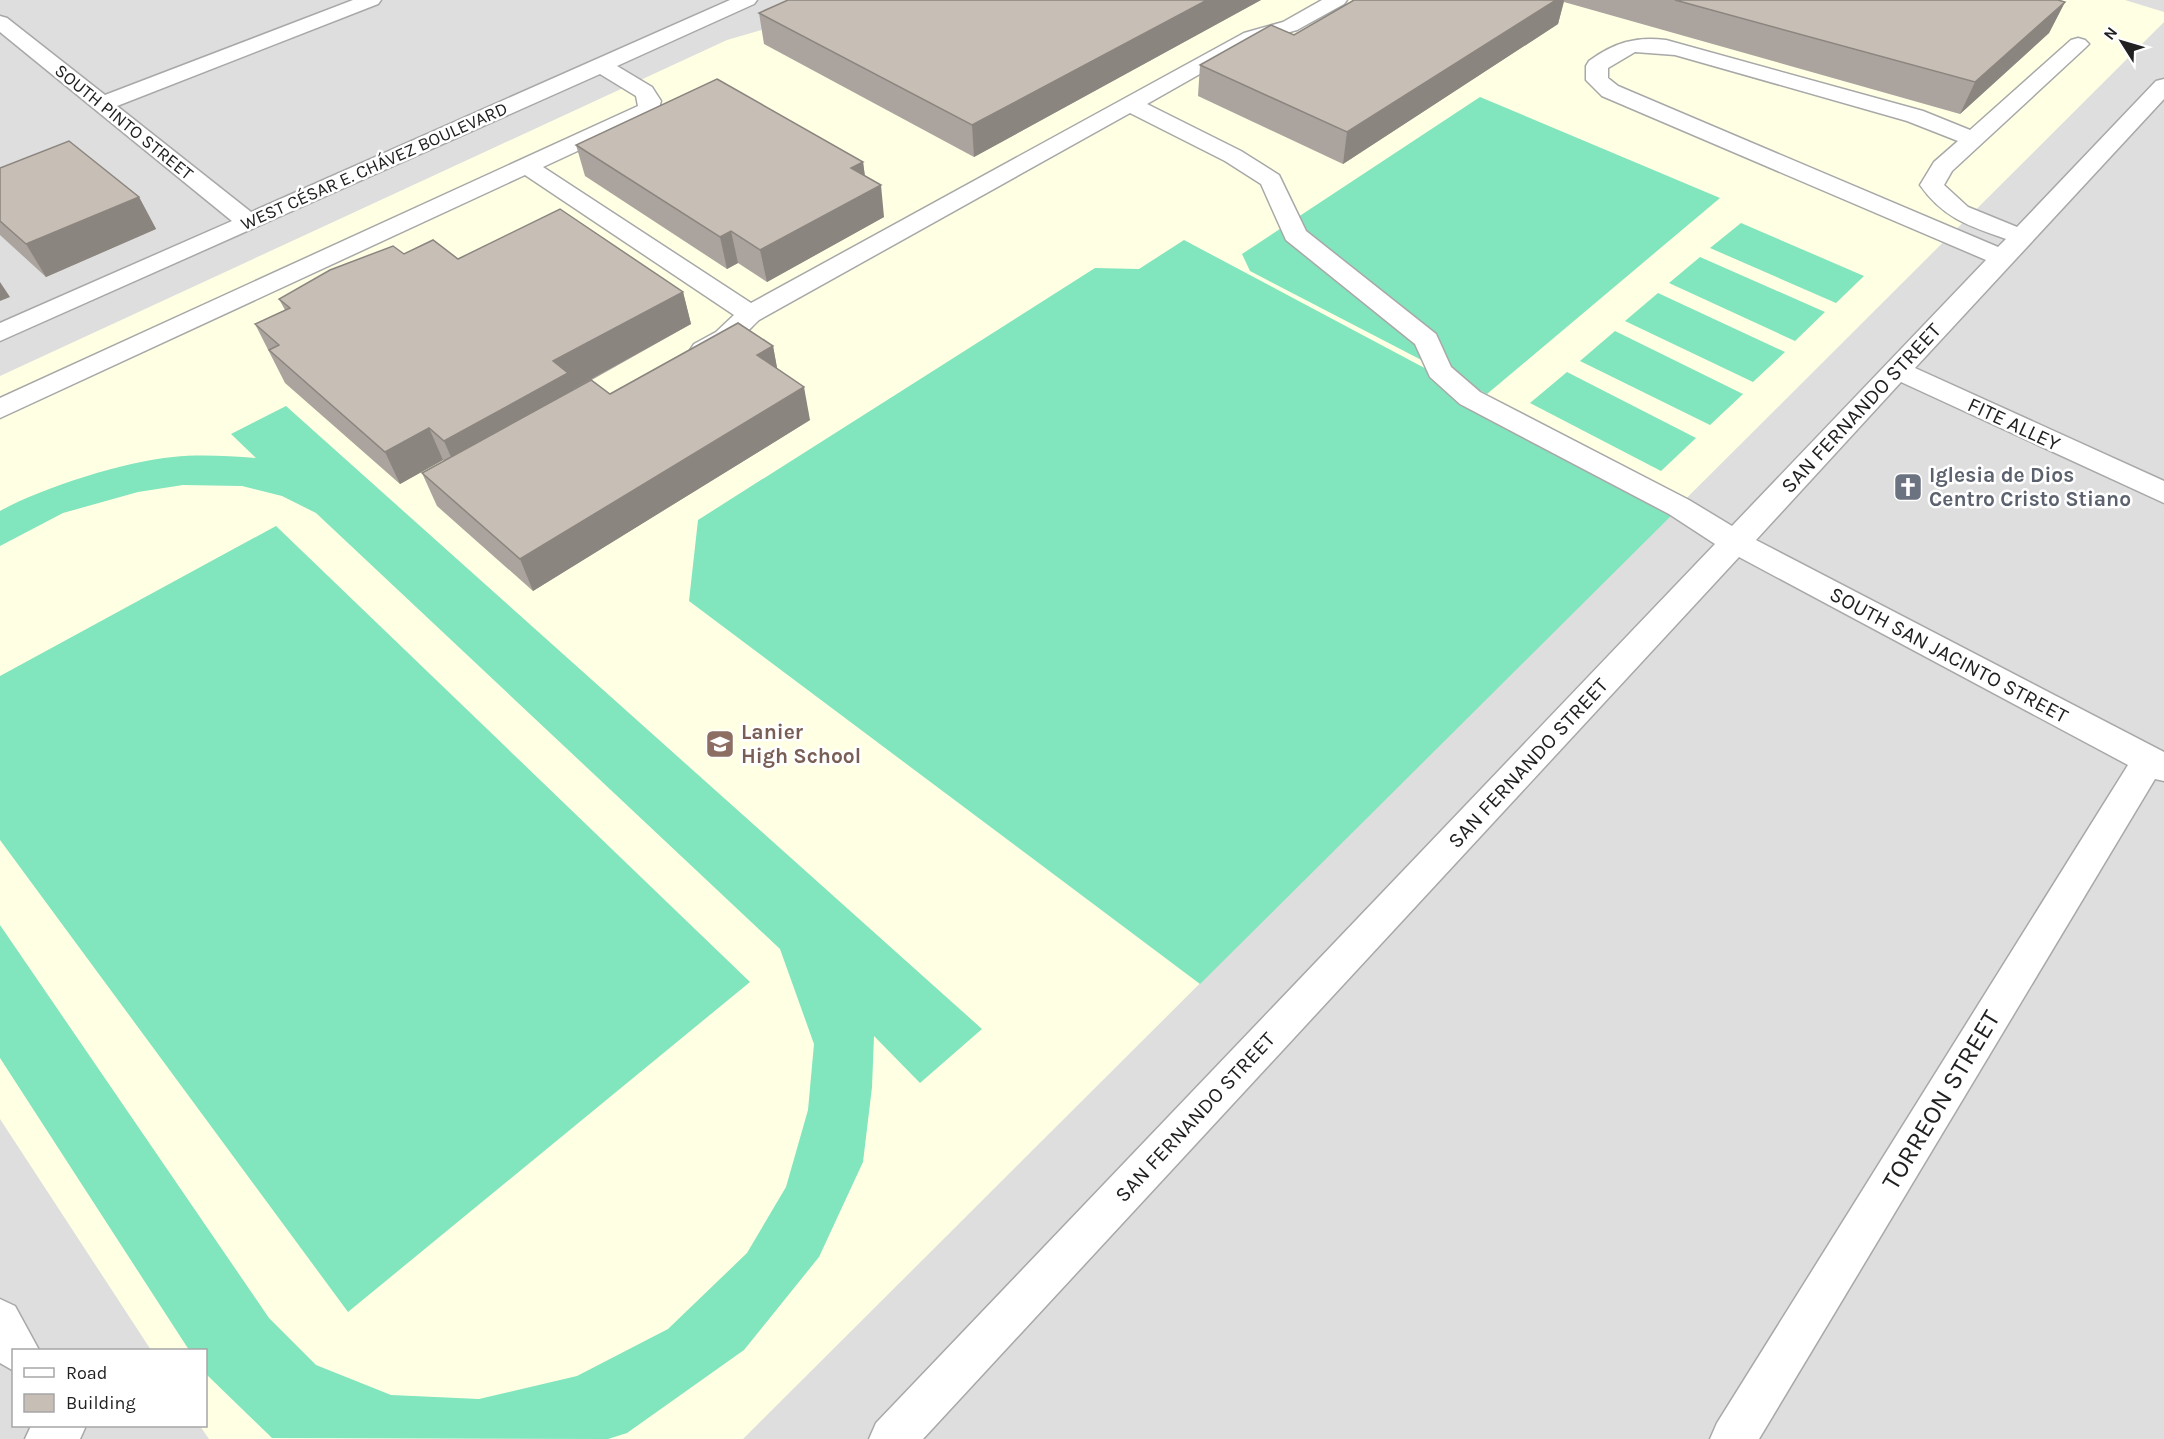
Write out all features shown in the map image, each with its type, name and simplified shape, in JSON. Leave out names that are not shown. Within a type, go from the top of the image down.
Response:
[{"type":"street","points":[[102,104],[371,0]]},
{"type":"street","points":[[683,362],[724,338],[750,314],[1251,37],[1290,26],[1337,0]]},
{"type":"street","name":"WEST CÉSAR E. CHÁVEZ BOULEVARD","points":[[0,333],[601,65],[732,2]]},
{"type":"street","name":"SOUTH PINTO STREET","points":[[0,22],[248,222]]},
{"type":"street","points":[[1973,139],[1914,117],[1678,49],[1652,44],[1629,45],[1611,53],[1597,66],[1597,80],[1610,92],[2012,248]]},
{"type":"street","points":[[2012,248],[1940,199],[1932,185],[1942,167],[2078,44]]},
{"type":"street","points":[[0,409],[649,109],[650,101],[644,92],[601,65]]},
{"type":"street","name":"SAN FERNANDO STREET","points":[[892,1439],[2012,248],[2157,103]]},
{"type":"street","name":"SOUTH SAN JACINTO STREET","points":[[1130,104],[1233,156],[1271,180],[1295,235],[1427,340],[1439,371],[1470,398],[1679,507],[1735,543],[2156,764]]},
{"type":"street","points":[[526,166],[750,314]]},
{"type":"street","name":"FITE ALLEY","points":[[1897,370],[2164,493]]},
{"type":"street","name":"TORREON STREET","points":[[1733,1439],[2156,764]]},
{"type":"street","points":[[0,1321],[16,1349]]},
{"type":"shaded area","name":"Lanier High School","points":[[0,0],[2164,0],[2164,1439],[0,1439]]},
{"type":"shaded area","name":"Lanier High School","points":[[837,0],[2125,0],[2164,12],[2164,22],[743,1439],[209,1439],[201,1427],[207,1427],[207,1349],[150,1349],[0,1119],[0,376],[727,40],[786,23]]},
{"type":"green space","points":[[1480,97],[1720,198],[1487,394],[1250,271],[1242,254]]},
{"type":"green space","points":[[1741,223],[1864,276],[1836,303],[1710,248]]},
{"type":"green space","points":[[1184,240],[1682,505],[1200,984],[689,601],[698,520],[1095,268],[1139,269]]},
{"type":"green space","points":[[1700,257],[1825,312],[1795,341],[1669,283]]},
{"type":"green space","points":[[1658,293],[1785,352],[1753,382],[1625,321]]},
{"type":"green space","points":[[1615,331],[1743,394],[1710,425],[1580,361]]},
{"type":"green space","points":[[1567,372],[1696,438],[1661,471],[1530,403]]},
{"type":"green space","points":[[286,406],[982,1029],[920,1083],[874,1036],[872,1087],[863,1162],[819,1257],[744,1350],[627,1433],[608,1439],[272,1438],[207,1375],[207,1349],[188,1349],[0,1058],[0,925],[269,1318],[316,1365],[391,1395],[479,1399],[577,1376],[668,1329],[747,1253],[786,1187],[808,1110],[814,1044],[780,949],[316,513],[282,496],[242,486],[183,485],[138,492],[63,513],[0,546],[0,511],[60,485],[132,464],[173,457],[256,458],[231,434]]},
{"type":"green space","points":[[276,526],[750,982],[348,1312],[0,840],[0,676]]},
{"type":"building","points":[[788,0],[1207,0],[972,125],[759,13]]},
{"type":"building","points":[[1354,0],[1556,0],[1347,132],[1200,65],[1271,25],[1294,35]]},
{"type":"building","points":[[1675,0],[2058,0],[2065,2],[1975,82]]},
{"type":"building","points":[[717,79],[863,162],[851,168],[881,185],[760,250],[731,231],[720,237],[576,145]]},
{"type":"building","points":[[69,141],[139,197],[26,244],[0,221],[0,168]]},
{"type":"building","points":[[560,209],[683,292],[553,361],[568,373],[444,441],[429,428],[385,452],[269,350],[279,345],[255,324],[290,308],[279,299],[330,270],[393,246],[404,254],[433,240],[458,259]]},
{"type":"building","points":[[738,323],[773,346],[757,355],[804,387],[520,559],[422,473],[591,380],[610,394]]},
{"type":"place","name":"Iglesia de Dios Centro Cristo Stiano","points":[[1908,487]]},
{"type":"place","name":"Lanier High School","points":[[720,744]]}]
